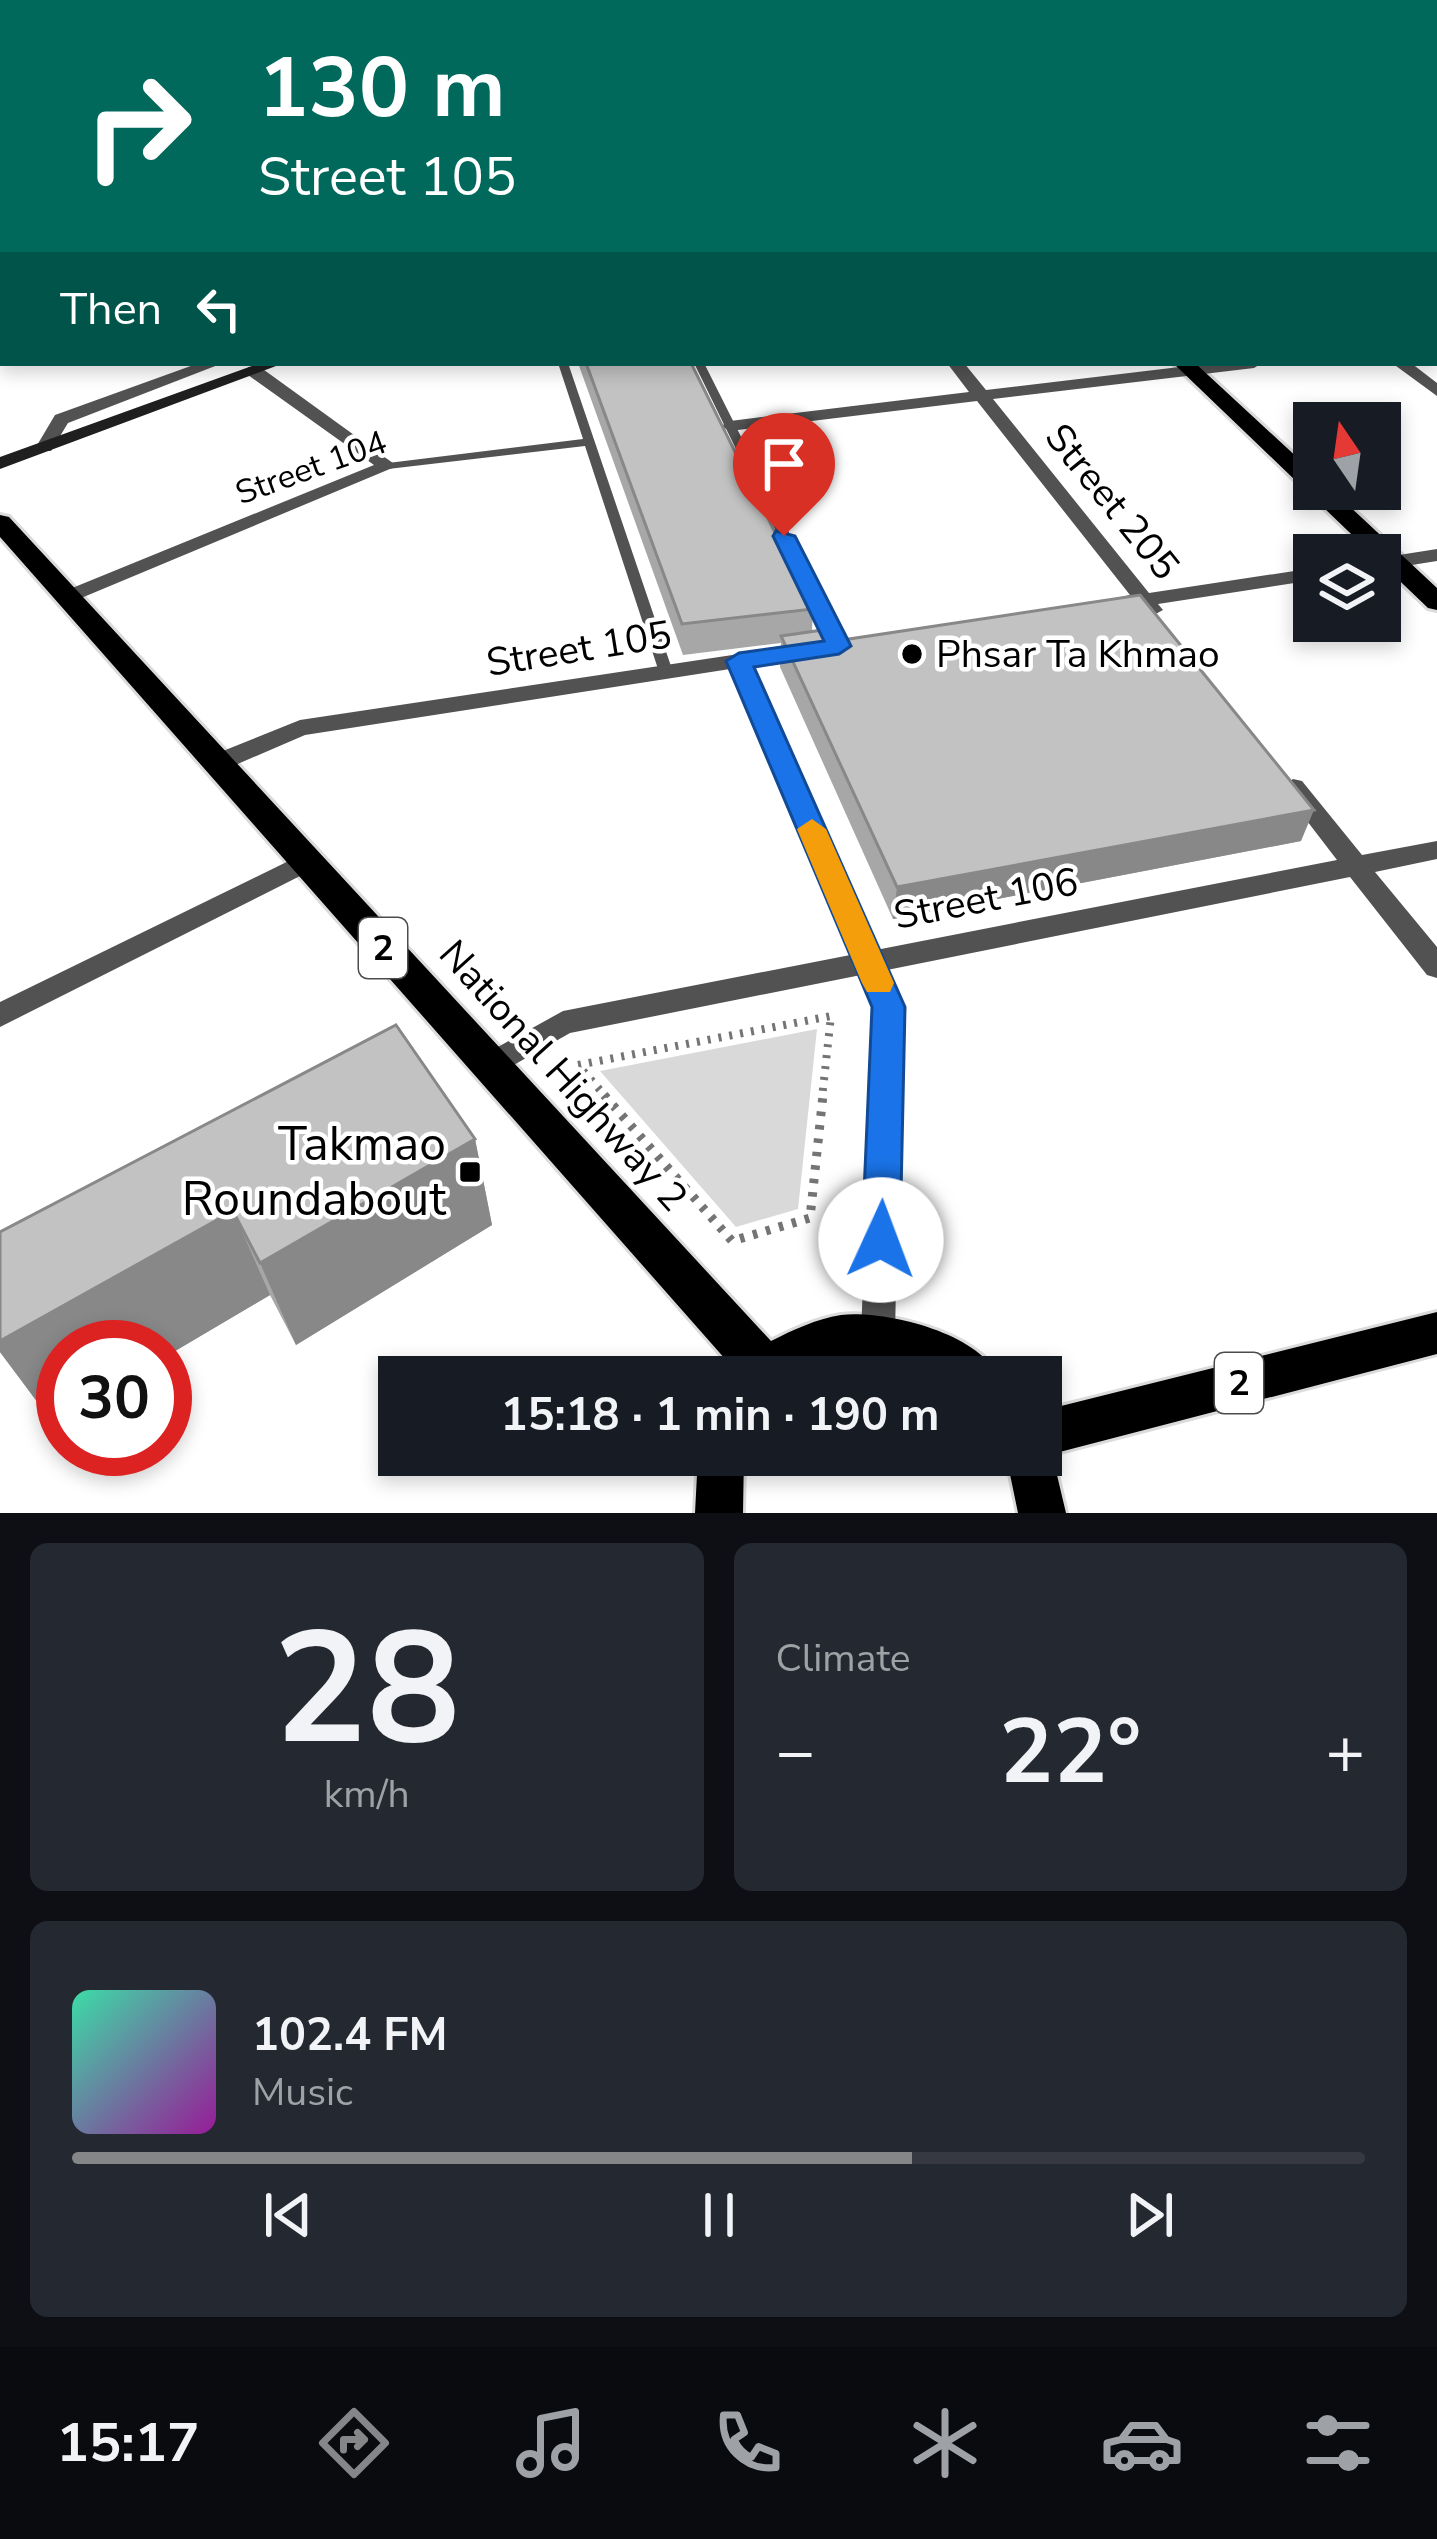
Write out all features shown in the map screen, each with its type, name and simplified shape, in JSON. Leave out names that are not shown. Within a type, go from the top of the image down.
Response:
[{"type":"main road","points":[[1187,367],[1293,466]]},
{"type":"main road","points":[[1337,510],[1360,534]]},
{"type":"main road","name":"National Highway 2","points":[[0,522],[749,1356]]},
{"type":"main road","points":[[1401,574],[1437,602]]},
{"type":"main road","name":"2","points":[[1062,1429],[1437,1333]]},
{"type":"main road","name":"National Highway 2","points":[[789,1356],[835,1337],[878,1334],[947,1356]]},
{"type":"main road","points":[[719,1513],[720,1476]]},
{"type":"main road","points":[[1034,1476],[1042,1513]]},
{"type":"street","points":[[45,447],[61,419],[207,366]]},
{"type":"street","points":[[0,463],[268,366]]},
{"type":"street","name":"Street 205","points":[[957,366],[1172,635]]},
{"type":"street","points":[[1404,366],[1437,391]]},
{"type":"street","points":[[730,426],[1187,367]]},
{"type":"street","points":[[254,371],[388,466]]},
{"type":"street","name":"Street 104","points":[[67,597],[388,466]]},
{"type":"street","points":[[1401,561],[1437,555]]},
{"type":"street","points":[[1097,607],[1293,577]]},
{"type":"street","name":"Street 105","points":[[217,763],[300,728],[850,644]]},
{"type":"street","points":[[1271,759],[1437,967]]},
{"type":"street","name":"Street 106","points":[[489,1067],[563,1023],[1437,850]]},
{"type":"street","points":[[0,1015],[305,862]]},
{"type":"street","points":[[869,962],[888,1007],[878,1334]]},
{"type":"lane","points":[[564,366],[666,672]]},
{"type":"lane","points":[[700,366],[850,644]]},
{"type":"lane","name":"Street 104","points":[[388,466],[588,442]]},
{"type":"lane","points":[[739,661],[869,962]]},
{"type":"path","points":[[831,1016],[811,1218],[732,1241],[578,1065],[831,1016]]},
{"type":"shaded area","points":[[817,1029],[798,1209],[736,1227],[600,1071]]},
{"type":"building","points":[[587,366],[692,366],[813,609],[682,624]]},
{"type":"building","points":[[1140,595],[1314,810],[897,887],[781,636],[823,630],[829,642]]},
{"type":"building","points":[[396,1025],[475,1139],[260,1263],[233,1211],[0,1341],[0,1232]]},
{"type":"slow traffic","points":[[812,829],[878,983]]},
{"type":"place","name":"Phsar Ta Khmao","points":[[912,654]]},
{"type":"place","name":"Takmao Roundabout","points":[[470,1172]]},
{"type":"route","points":[[784,536],[839,646],[739,661],[888,1007],[881,1240]]}]
